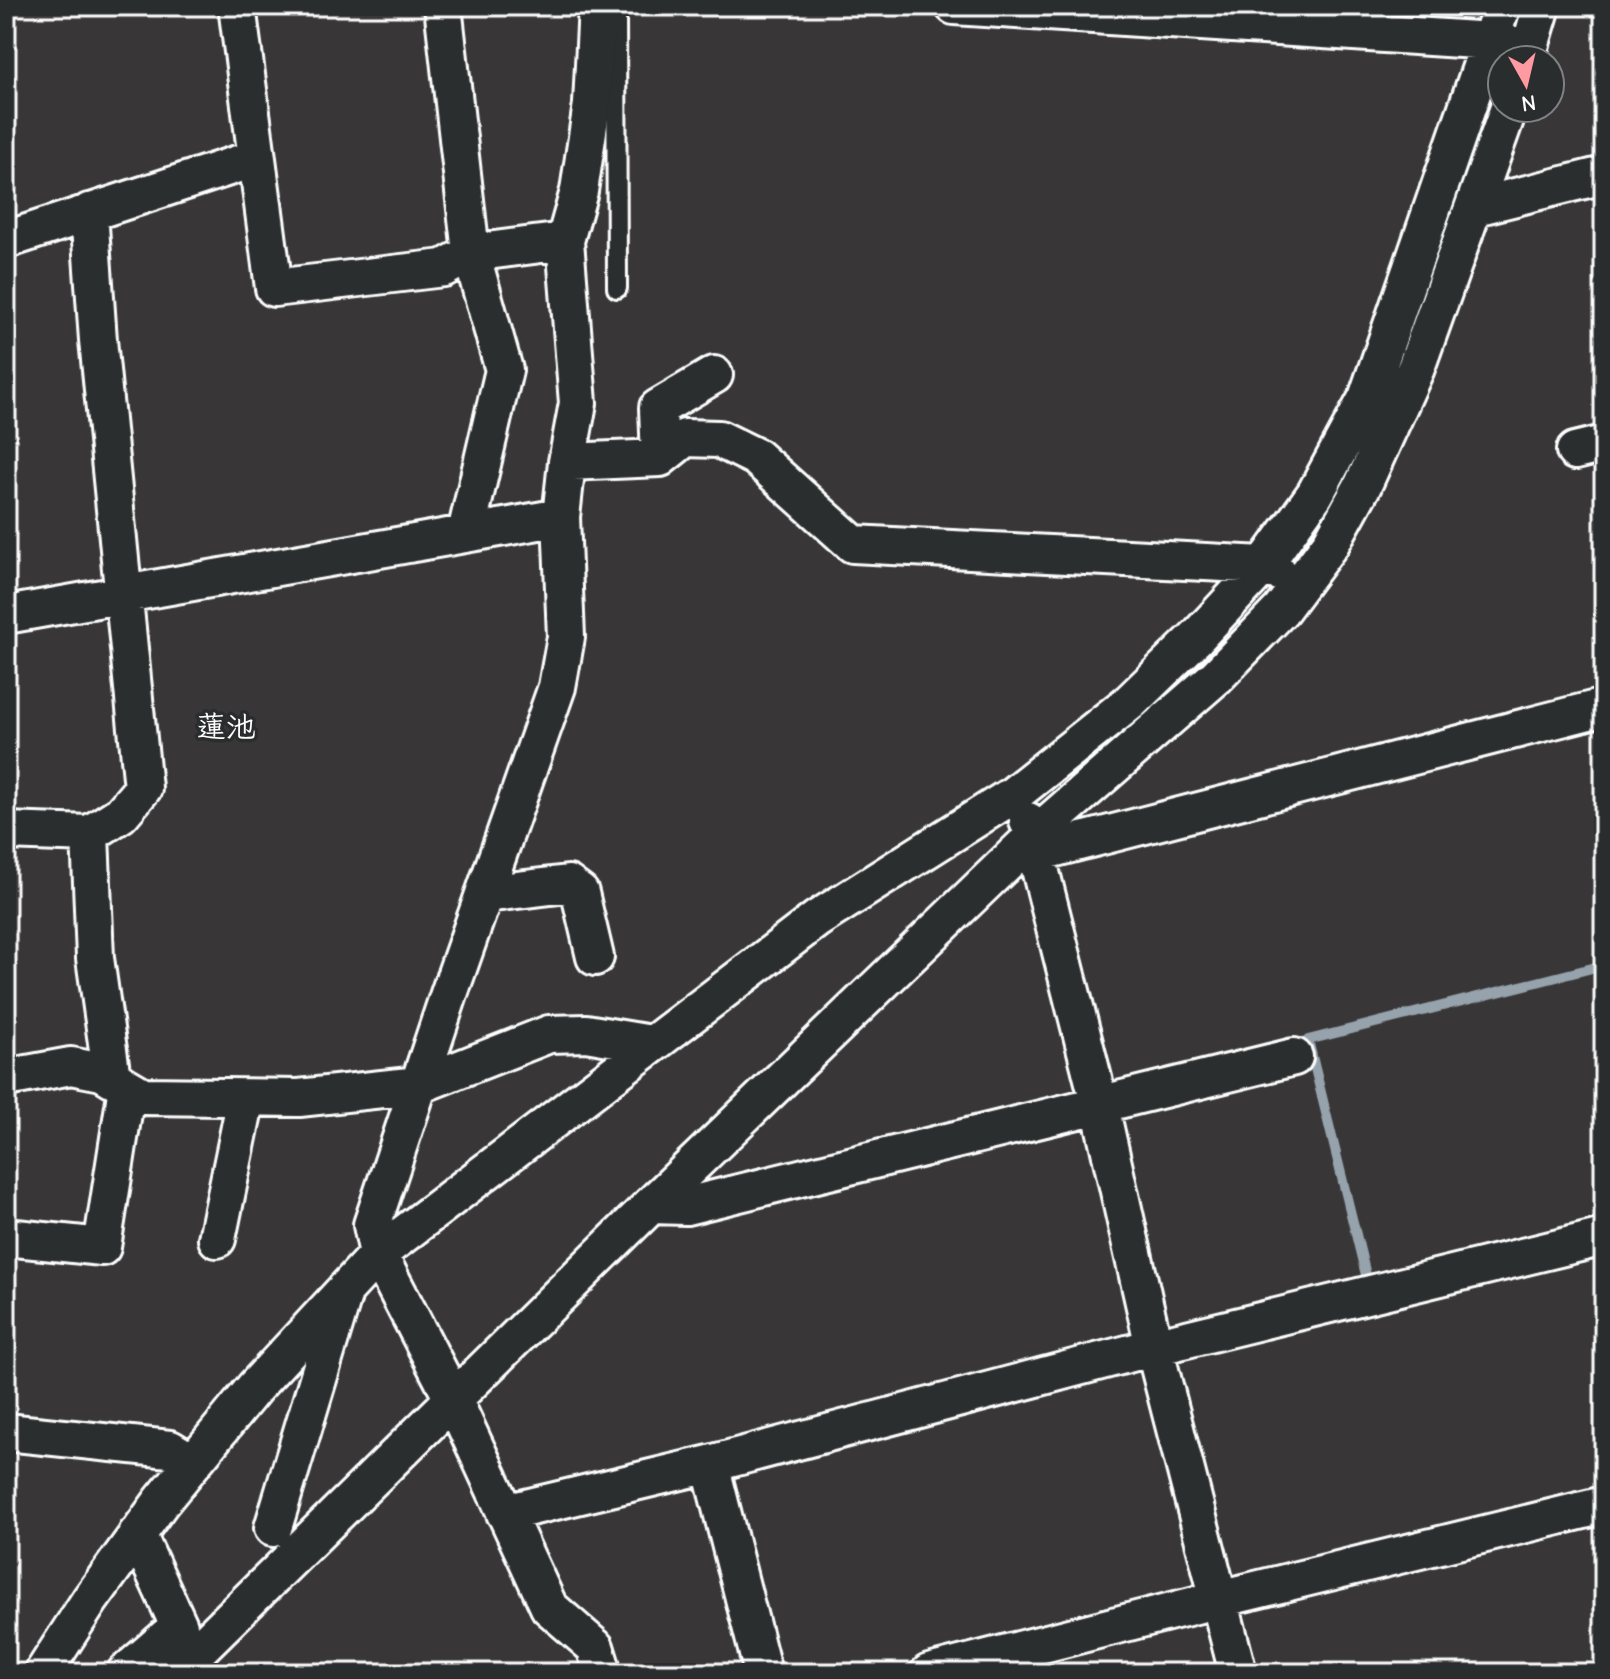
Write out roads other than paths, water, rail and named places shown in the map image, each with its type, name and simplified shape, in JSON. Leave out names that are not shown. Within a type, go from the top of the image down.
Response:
[{"type":"street","points":[[237,6],[274,288],[444,268],[471,253],[565,241]]},
{"type":"street","points":[[443,6],[471,253],[504,370],[466,533]]},
{"type":"street","points":[[597,6],[592,104],[579,191],[565,241],[578,403],[561,517],[566,637],[557,687],[372,1225],[378,1254],[454,1401],[549,1607],[595,1647],[603,1673]]},
{"type":"street","points":[[954,6],[1500,44]]},
{"type":"street","points":[[43,1673],[137,1534],[193,1463],[255,1387],[378,1254],[817,919],[1013,795],[1130,702],[1196,638],[1264,565],[1315,494],[1367,398],[1502,6]]},
{"type":"street","points":[[1531,44],[1542,6]]},
{"type":"street","points":[[125,1673],[178,1656],[454,1401],[651,1205],[1217,676],[1281,610],[1331,543],[1410,381],[1504,124]]},
{"type":"street","points":[[6,240],[256,158]]},
{"type":"street","points":[[1475,207],[1604,175]]},
{"type":"street","points":[[6,831],[90,834],[121,814],[143,788],[98,340],[89,212]]},
{"type":"street","points":[[660,458],[658,408],[714,375]]},
{"type":"street","points":[[567,462],[660,458],[685,438],[719,439],[756,457],[853,544],[1264,565],[1301,583]]},
{"type":"street","points":[[6,615],[561,517]]},
{"type":"street","points":[[1036,844],[1604,707]]},
{"type":"street","points":[[1013,795],[1036,844],[1100,1106],[1154,1347],[1238,1673]]},
{"type":"street","points":[[6,1237],[102,1247],[120,1082],[95,958],[90,834]]},
{"type":"street","points":[[484,894],[568,884],[580,893],[595,957]]},
{"type":"street","points":[[6,1078],[71,1066],[102,1072],[143,1096],[299,1098],[419,1085],[549,1034],[586,1033],[651,1044]]},
{"type":"street","points":[[651,1205],[686,1206],[1294,1057]]},
{"type":"street","points":[[217,1239],[246,1098]]},
{"type":"street","points":[[505,1513],[710,1464],[1154,1347],[1604,1237]]},
{"type":"street","points":[[273,1528],[346,1289]]},
{"type":"street","points":[[6,1432],[170,1449],[193,1463]]},
{"type":"street","points":[[710,1464],[763,1673]]},
{"type":"street","points":[[929,1673],[1604,1505]]},
{"type":"street","points":[[137,1534],[179,1626],[178,1656]]},
{"type":"lane","points":[[616,6],[617,288]]},
{"type":"waterway","points":[[1366,1275],[1308,1040],[1604,965]]},
{"type":"district","name":"蓮池","points":[[226,727]]}]
